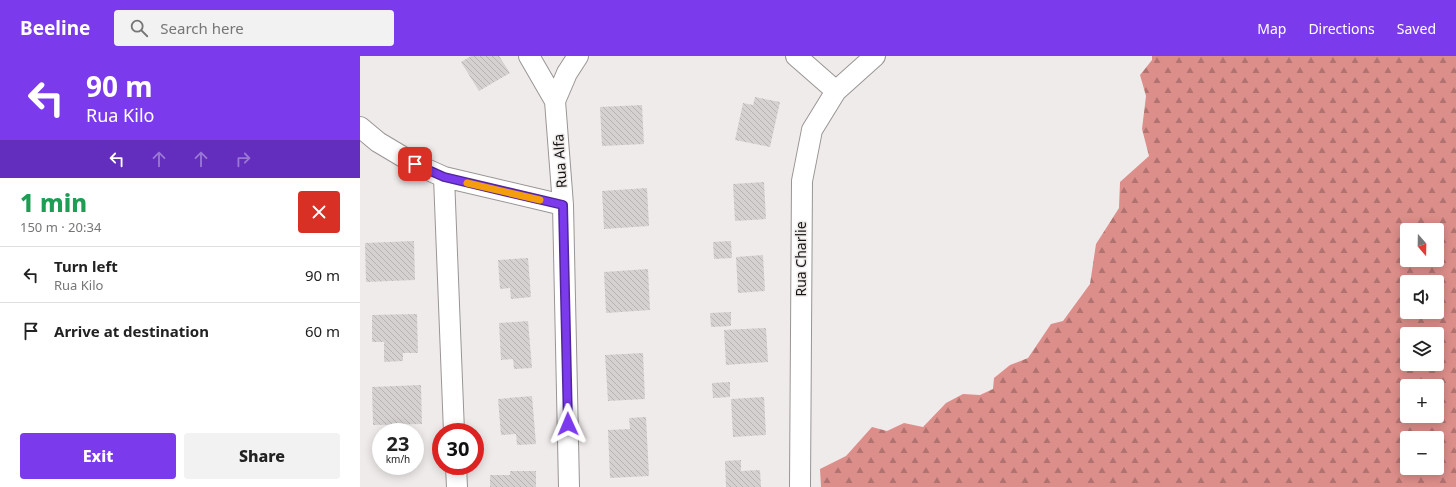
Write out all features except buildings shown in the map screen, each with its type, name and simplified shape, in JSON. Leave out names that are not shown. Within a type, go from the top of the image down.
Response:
[{"type":"street","points":[[529,56],[555,100]]},
{"type":"street","name":"Rua Alfa","points":[[570,487],[563,205],[555,100],[567,73],[578,56]]},
{"type":"street","points":[[796,56],[836,91]]},
{"type":"street","name":"Rua Charlie","points":[[800,487],[802,181],[812,130],[836,91],[875,56]]},
{"type":"street","points":[[360,127],[378,142],[415,164],[444,177],[563,205]]},
{"type":"street","points":[[444,177],[454,423]]},
{"type":"street","points":[[456,475],[457,487]]},
{"type":"green space","points":[[1152,56],[1456,56],[1456,487],[821,487],[820,469],[846,456],[872,427],[887,431],[904,423],[923,427],[946,403],[963,394],[980,395],[993,389],[994,378],[1010,365],[1028,358],[1051,324],[1063,321],[1090,284],[1096,244],[1119,208],[1120,182],[1149,156],[1142,129],[1146,96],[1140,75],[1152,60]]},
{"type":"slow traffic","points":[[467,183],[540,200]]},
{"type":"route","points":[[415,164],[444,177],[563,205],[568,424]]}]
